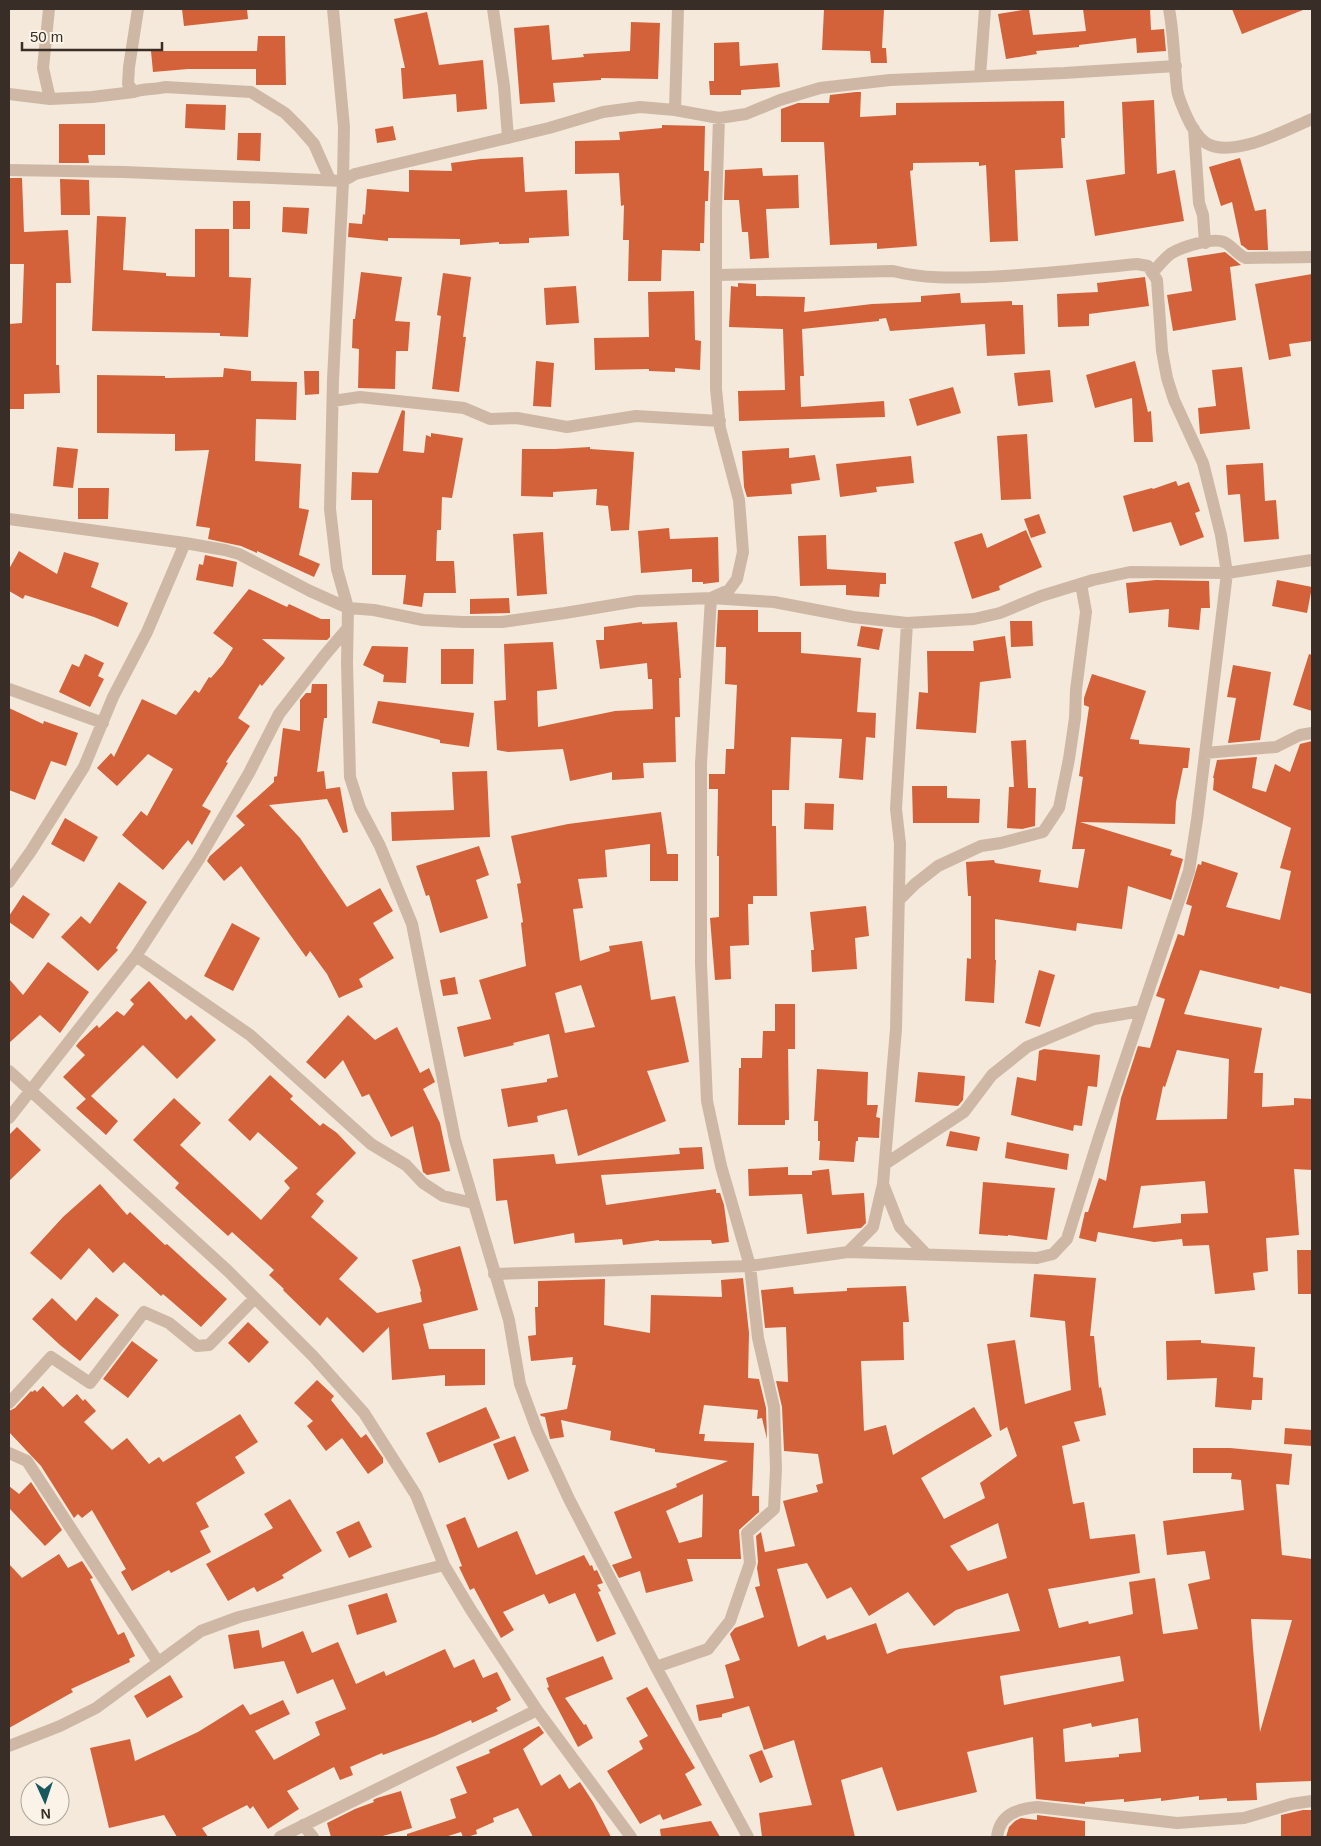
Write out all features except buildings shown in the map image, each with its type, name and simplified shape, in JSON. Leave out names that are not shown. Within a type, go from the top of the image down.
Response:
[{"type":"street","points":[[49,9],[43,68],[50,99]]},
{"type":"street","points":[[134,92],[128,84],[128,76],[138,9]]},
{"type":"street","points":[[333,9],[344,127],[344,181],[333,401],[330,509],[337,569],[348,608],[347,664],[350,777],[360,808],[380,846],[412,924],[455,1140],[509,1320],[520,1384],[537,1430],[656,1667],[748,1837]]},
{"type":"street","points":[[493,9],[504,86],[508,138]]},
{"type":"street","points":[[675,110],[678,9]]},
{"type":"street","points":[[980,76],[984,9]]},
{"type":"street","points":[[1169,9],[1174,41],[1178,92],[1190,125],[1206,142],[1224,148],[1240,146],[1263,140],[1312,119]]},
{"type":"street","points":[[9,170],[124,172],[344,181],[355,174],[549,128],[603,112],[640,107],[675,110],[719,118],[746,114],[780,100],[820,88],[890,80],[1176,66]]},
{"type":"street","points":[[9,94],[50,99],[92,98],[134,92],[142,89],[154,90],[165,88],[251,92],[285,113],[300,128],[314,144],[330,180]]},
{"type":"street","points":[[711,598],[730,590],[737,579],[743,552],[739,500],[720,421],[716,389],[718,275],[716,209],[719,118]]},
{"type":"street","points":[[1194,129],[1199,202],[1203,215],[1205,243]]},
{"type":"street","points":[[1152,273],[1170,254],[1194,244],[1218,241],[1226,242],[1241,256],[1246,258],[1312,257]]},
{"type":"street","points":[[494,1274],[750,1266],[848,1252],[1037,1258],[1053,1254],[1067,1239],[1141,1011],[1189,871],[1228,573],[1203,463],[1174,400],[1167,378],[1162,351],[1158,280],[1148,266],[1137,264],[1009,276],[941,278],[916,277],[894,272],[718,275]]},
{"type":"street","points":[[333,401],[360,397],[464,408],[490,419],[517,418],[567,427],[636,416],[720,421]]},
{"type":"street","points":[[9,519],[185,543],[239,554],[310,591],[348,608],[374,610],[423,620],[502,622],[637,601],[711,598],[774,602],[853,617],[907,623],[974,619],[1000,613],[1041,596],[1130,572],[1228,573],[1312,560]]},
{"type":"street","points":[[9,882],[31,852],[84,767],[113,697],[147,632],[185,543]]},
{"type":"street","points":[[899,900],[915,884],[938,866],[981,846],[1043,832],[1059,808],[1075,718],[1076,690],[1086,612],[1081,584]]},
{"type":"street","points":[[656,1667],[708,1649],[730,1621],[750,1563],[747,1533],[774,1509],[776,1468],[774,1407],[758,1338],[750,1266],[721,1166],[707,1101],[701,964],[701,763],[711,598]]},
{"type":"street","points":[[848,1252],[873,1227],[883,1184],[885,1164],[896,1029],[900,844],[896,809],[907,623]]},
{"type":"street","points":[[9,1118],[136,956],[199,859],[249,773],[279,714],[324,656],[348,629]]},
{"type":"street","points":[[9,689],[103,723]]},
{"type":"street","points":[[1205,753],[1276,747],[1300,735],[1312,733]]},
{"type":"street","points":[[136,956],[250,1035],[371,1144],[406,1165],[423,1183],[443,1196],[473,1203]]},
{"type":"street","points":[[885,1164],[964,1112],[992,1075],[1027,1046],[1094,1019],[1141,1011]]},
{"type":"street","points":[[9,1071],[228,1271],[313,1356],[364,1413],[416,1496],[444,1565],[471,1610],[537,1710],[631,1837]]},
{"type":"street","points":[[883,1184],[900,1226],[926,1253]]},
{"type":"street","points":[[9,1403],[51,1357],[90,1382],[144,1312],[169,1323],[197,1346],[209,1345],[255,1298]]},
{"type":"street","points":[[9,1453],[27,1461],[158,1662]]},
{"type":"street","points":[[9,1746],[60,1726],[96,1708],[201,1632],[239,1617],[444,1565]]},
{"type":"street","points":[[280,1837],[537,1710]]},
{"type":"street","points":[[997,1837],[998,1829],[1007,1816],[1020,1809],[1037,1807],[1178,1823],[1244,1818],[1291,1804],[1312,1801]]},
{"type":"street","points":[[303,1825],[313,1837]]}]
